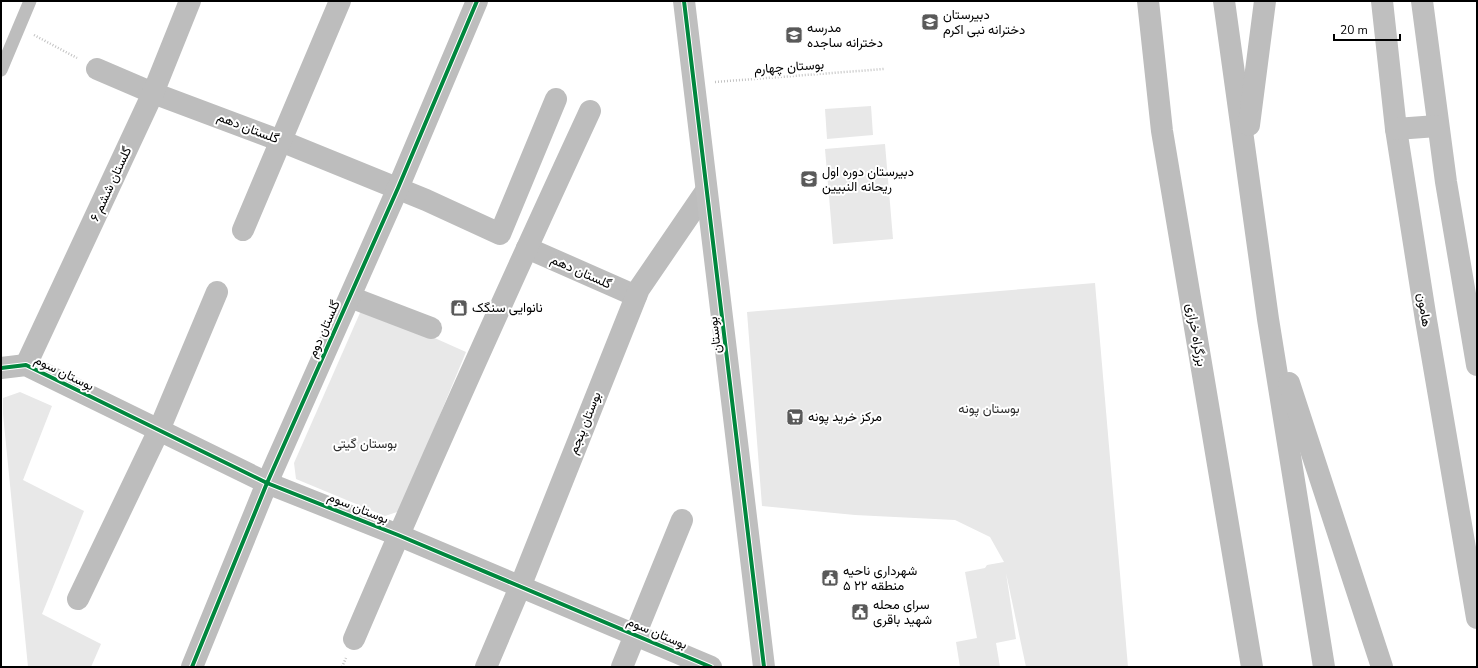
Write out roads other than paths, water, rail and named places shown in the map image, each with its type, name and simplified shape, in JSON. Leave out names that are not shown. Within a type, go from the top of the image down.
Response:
[{"type":"main road","name":"گلستان ششم ۶","points":[[26,365],[153,93],[190,1]]},
{"type":"main road","points":[[243,230],[340,1]]},
{"type":"main road","name":"گلستان دوم","points":[[192,667],[267,483],[398,188],[477,1]]},
{"type":"main road","name":"بزرگراه خرازی","points":[[1148,1],[1162,131],[1252,667]]},
{"type":"main road","points":[[1224,1],[1268,319],[1324,667]]},
{"type":"main road","points":[[1245,152],[1265,1]]},
{"type":"main road","name":"گلستان دهم","points":[[97,69],[153,93],[281,141],[398,188],[500,234],[556,99]]},
{"type":"main road","points":[[354,639],[398,535],[590,111]]},
{"type":"main road","name":"بوستان پنجم","points":[[486,667],[520,587],[639,289],[706,191]]},
{"type":"main road","name":"گلستان دهم","points":[[527,248],[636,296]]},
{"type":"main road","points":[[78,599],[159,430],[217,292]]},
{"type":"main road","points":[[350,297],[432,328]]},
{"type":"main road","points":[[1268,319],[1382,667]]},
{"type":"main road","name":"بوستان سوم","points":[[1,368],[26,365],[267,483],[398,535],[711,667]]},
{"type":"main road","name":"بوستان سوم","points":[[622,667],[682,520]]},
{"type":"street","name":"بوستان","points":[[684,1],[764,667]]},
{"type":"street","name":"هامون","points":[[1382,1],[1396,128],[1426,320],[1477,618]]},
{"type":"street","points":[[1422,1],[1437,126],[1477,365]]},
{"type":"street","points":[[1396,128],[1437,126]]},
{"type":"lane","points":[[1,70],[30,1]]},
{"type":"place","name":"دبیرستان دخترانه نبی اکرم","points":[[930,22]]},
{"type":"place","name":"مدرسه دخترانه ساجده","points":[[794,35]]},
{"type":"place","name":"دبیرستان دوره اول ریحانه النبیین","points":[[809,179]]},
{"type":"place","name":"نانوایی سنگک","points":[[459,308]]},
{"type":"place","name":"مرکز خرید پونه","points":[[795,417]]},
{"type":"place","name":"شهرداری ناحیه ۵ منطقه ۲۲","points":[[830,578]]},
{"type":"place","name":"سرای محله شهید باقری","points":[[860,612]]},
{"type":"park label","name":"بوستان پونه","points":[[989,409]]},
{"type":"park label","name":"بوستان گیتی","points":[[365,444]]}]
